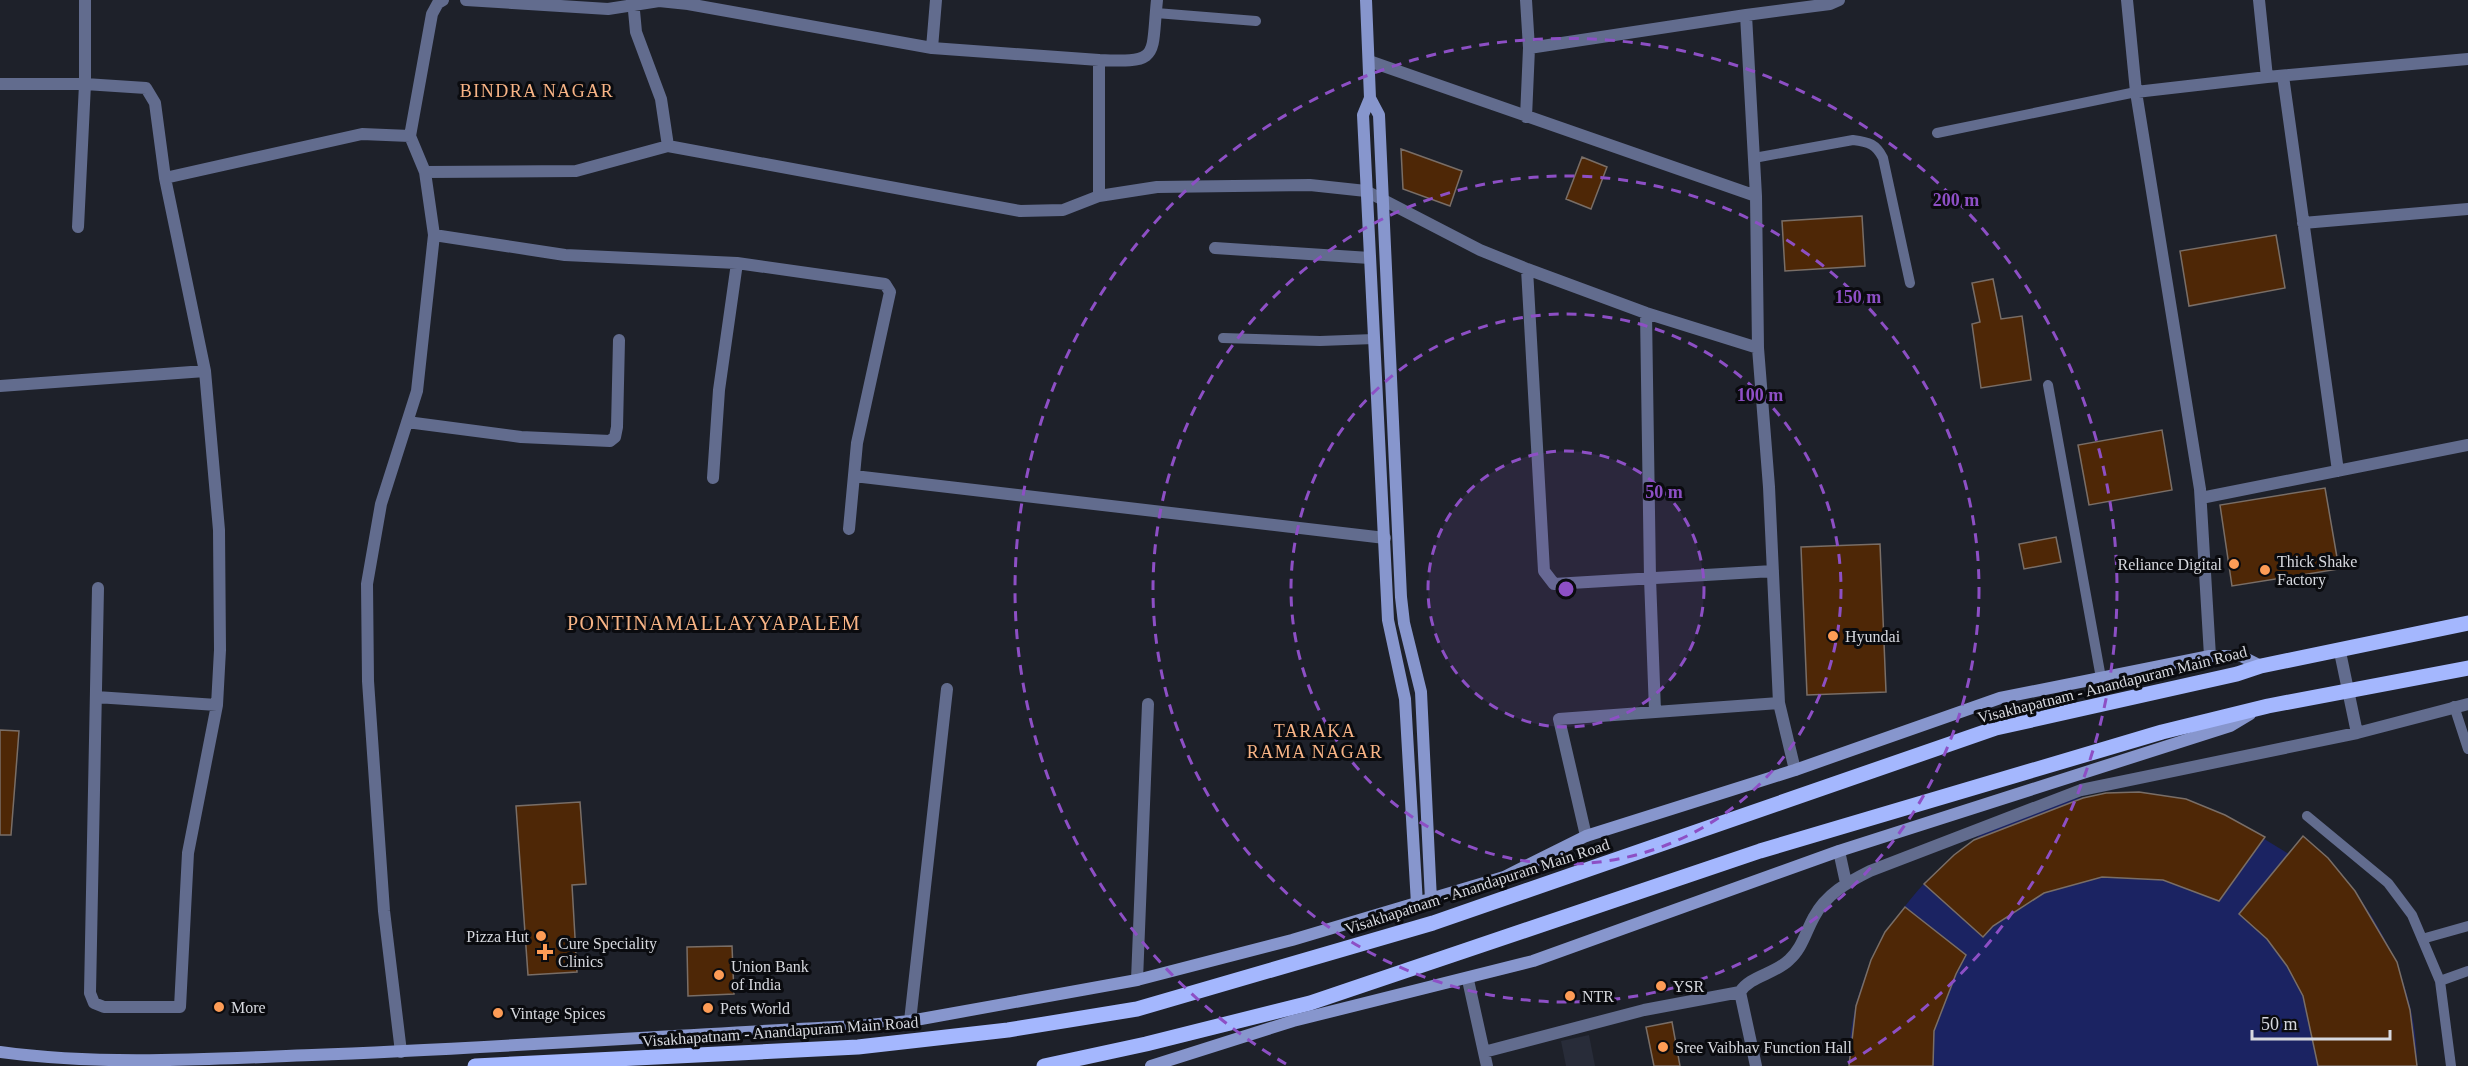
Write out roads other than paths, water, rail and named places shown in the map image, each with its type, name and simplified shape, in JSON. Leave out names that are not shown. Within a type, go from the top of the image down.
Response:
[{"type":"main road","name":"Visakhapatnam - Anandapuram Main Road","points":[[476,1066],[858,1047],[1008,1030],[1137,1009],[1433,923],[1996,728],[2260,666],[2340,652],[2468,623]]},
{"type":"main road","points":[[1044,1066],[1146,1044],[1310,1003],[1760,851],[2162,732],[2268,706],[2468,668]]},
{"type":"street","points":[[78,227],[85,84],[85,0]]},
{"type":"street","points":[[401,1052],[384,899],[368,681],[367,585],[381,504],[417,391],[434,235],[425,172],[410,136],[432,14],[438,3],[443,0]]},
{"type":"street","points":[[466,0],[608,9],[633,3],[659,1],[688,4],[932,48],[1134,62],[1144,59],[1152,48],[1157,0]]},
{"type":"street","points":[[932,48],[936,0]]},
{"type":"street","points":[[1366,0],[1370,98],[1363,116],[1389,620],[1405,699],[1408,726],[1417,904]]},
{"type":"street","points":[[1526,0],[1529,48],[1526,117]]},
{"type":"street","points":[[1529,48],[1830,4],[1839,0]]},
{"type":"street","points":[[2127,0],[2136,92],[2201,498],[2210,656]]},
{"type":"street","points":[[2259,0],[2267,77]]},
{"type":"street","points":[[633,3],[636,32],[661,99],[668,146]]},
{"type":"street","points":[[1746,15],[1756,196],[1758,348],[1773,571],[1779,703],[1795,770]]},
{"type":"street","points":[[2136,92],[2267,77],[2468,59]]},
{"type":"street","points":[[1099,60],[1099,196]]},
{"type":"street","points":[[1368,61],[1756,196]]},
{"type":"street","points":[[2283,76],[2338,471]]},
{"type":"street","points":[[0,84],[139,85],[146,88],[155,103],[165,178],[205,371],[219,530],[217,705],[188,852],[180,1007],[104,1007],[94,1003],[90,993],[99,588]]},
{"type":"street","points":[[1370,98],[1379,115],[1401,597],[1404,623],[1421,692],[1431,900]]},
{"type":"street","points":[[165,178],[362,134],[410,136]]},
{"type":"street","points":[[425,172],[576,171],[668,146],[1020,211],[1063,210],[1099,196],[1126,190],[1168,187],[1310,185],[1348,187],[1383,198],[1480,250],[1527,269],[1646,313],[1758,348]]},
{"type":"street","points":[[2303,223],[2468,209]]},
{"type":"street","points":[[434,235],[565,255],[737,262],[879,280],[885,284],[890,292],[857,443],[849,529]]},
{"type":"street","points":[[1215,248],[1370,258]]},
{"type":"street","points":[[713,478],[719,390],[737,262]]},
{"type":"street","points":[[1527,269],[1544,571],[1554,584],[1773,571]]},
{"type":"street","points":[[1646,313],[1650,578],[1655,711]]},
{"type":"street","points":[[407,422],[521,437],[610,441],[615,437],[616,427],[619,340]]},
{"type":"street","points":[[0,386],[205,371]]},
{"type":"street","points":[[2201,498],[2468,445]]},
{"type":"street","points":[[854,476],[1385,538]]},
{"type":"street","points":[[2340,652],[2357,733]]},
{"type":"street","points":[[0,1052],[52,1059],[271,1061],[910,1021],[1137,980],[1431,900],[1504,877],[1586,836],[1795,770],[2000,698],[2210,656],[2241,657],[2260,666]]},
{"type":"street","points":[[910,1021],[947,689]]},
{"type":"street","points":[[96,697],[217,705]]},
{"type":"street","points":[[1586,836],[1559,719],[1779,703]]},
{"type":"street","points":[[1137,980],[1148,704]]},
{"type":"street","points":[[1484,1052],[1644,1010],[1740,992],[1744,986],[1783,966],[1794,956],[1823,902],[1846,883],[1870,871],[2056,797],[2357,733],[2468,704]]},
{"type":"street","points":[[1151,1066],[1293,1021],[1468,980],[1555,954],[1839,851],[2230,726],[2268,706]]},
{"type":"street","points":[[1839,851],[1846,883]]},
{"type":"street","points":[[1468,980],[1487,1066]]},
{"type":"street","points":[[1740,992],[1756,1066]]},
{"type":"lane","points":[[1156,13],[1256,21]]},
{"type":"lane","points":[[1936,132],[2136,92]]},
{"type":"lane","points":[[1754,158],[1853,140],[1869,142],[1874,146],[1883,158],[1910,283]]},
{"type":"lane","points":[[1223,338],[1320,341],[1374,339]]},
{"type":"lane","points":[[2048,385],[2102,678]]},
{"type":"lane","points":[[2454,706],[2468,749]]},
{"type":"lane","points":[[2307,816],[2394,889],[2412,915],[2440,981],[2451,1066]]},
{"type":"lane","points":[[2422,939],[2468,926]]},
{"type":"lane","points":[[2440,981],[2468,971]]},
{"type":"place","name":"Reliance Digital","points":[[2234,564]]},
{"type":"place","name":"Thick Shake Factory","points":[[2265,570]]},
{"type":"place","name":"Hyundai","points":[[1833,636]]},
{"type":"place","name":"Pizza Hut","points":[[541,936]]},
{"type":"place","name":"Cure Speciality Clinics","points":[[545,952]]},
{"type":"place","name":"Union Bank of India","points":[[719,975]]},
{"type":"place","name":"YSR","points":[[1661,986]]},
{"type":"place","name":"NTR","points":[[1570,996]]},
{"type":"place","name":"More","points":[[219,1007]]},
{"type":"place","name":"Pets World","points":[[708,1008]]},
{"type":"place","name":"Vintage Spices","points":[[498,1013]]},
{"type":"place","name":"Sree Vaibhav Function Hall","points":[[1663,1047]]},
{"type":"district","name":"BINDRA NAGAR","points":[[537,91]]},
{"type":"district","name":"PONTINAMALLAYYAPALEM","points":[[714,623]]},
{"type":"district","name":"TARAKA RAMA NAGAR","points":[[1315,741]]}]
